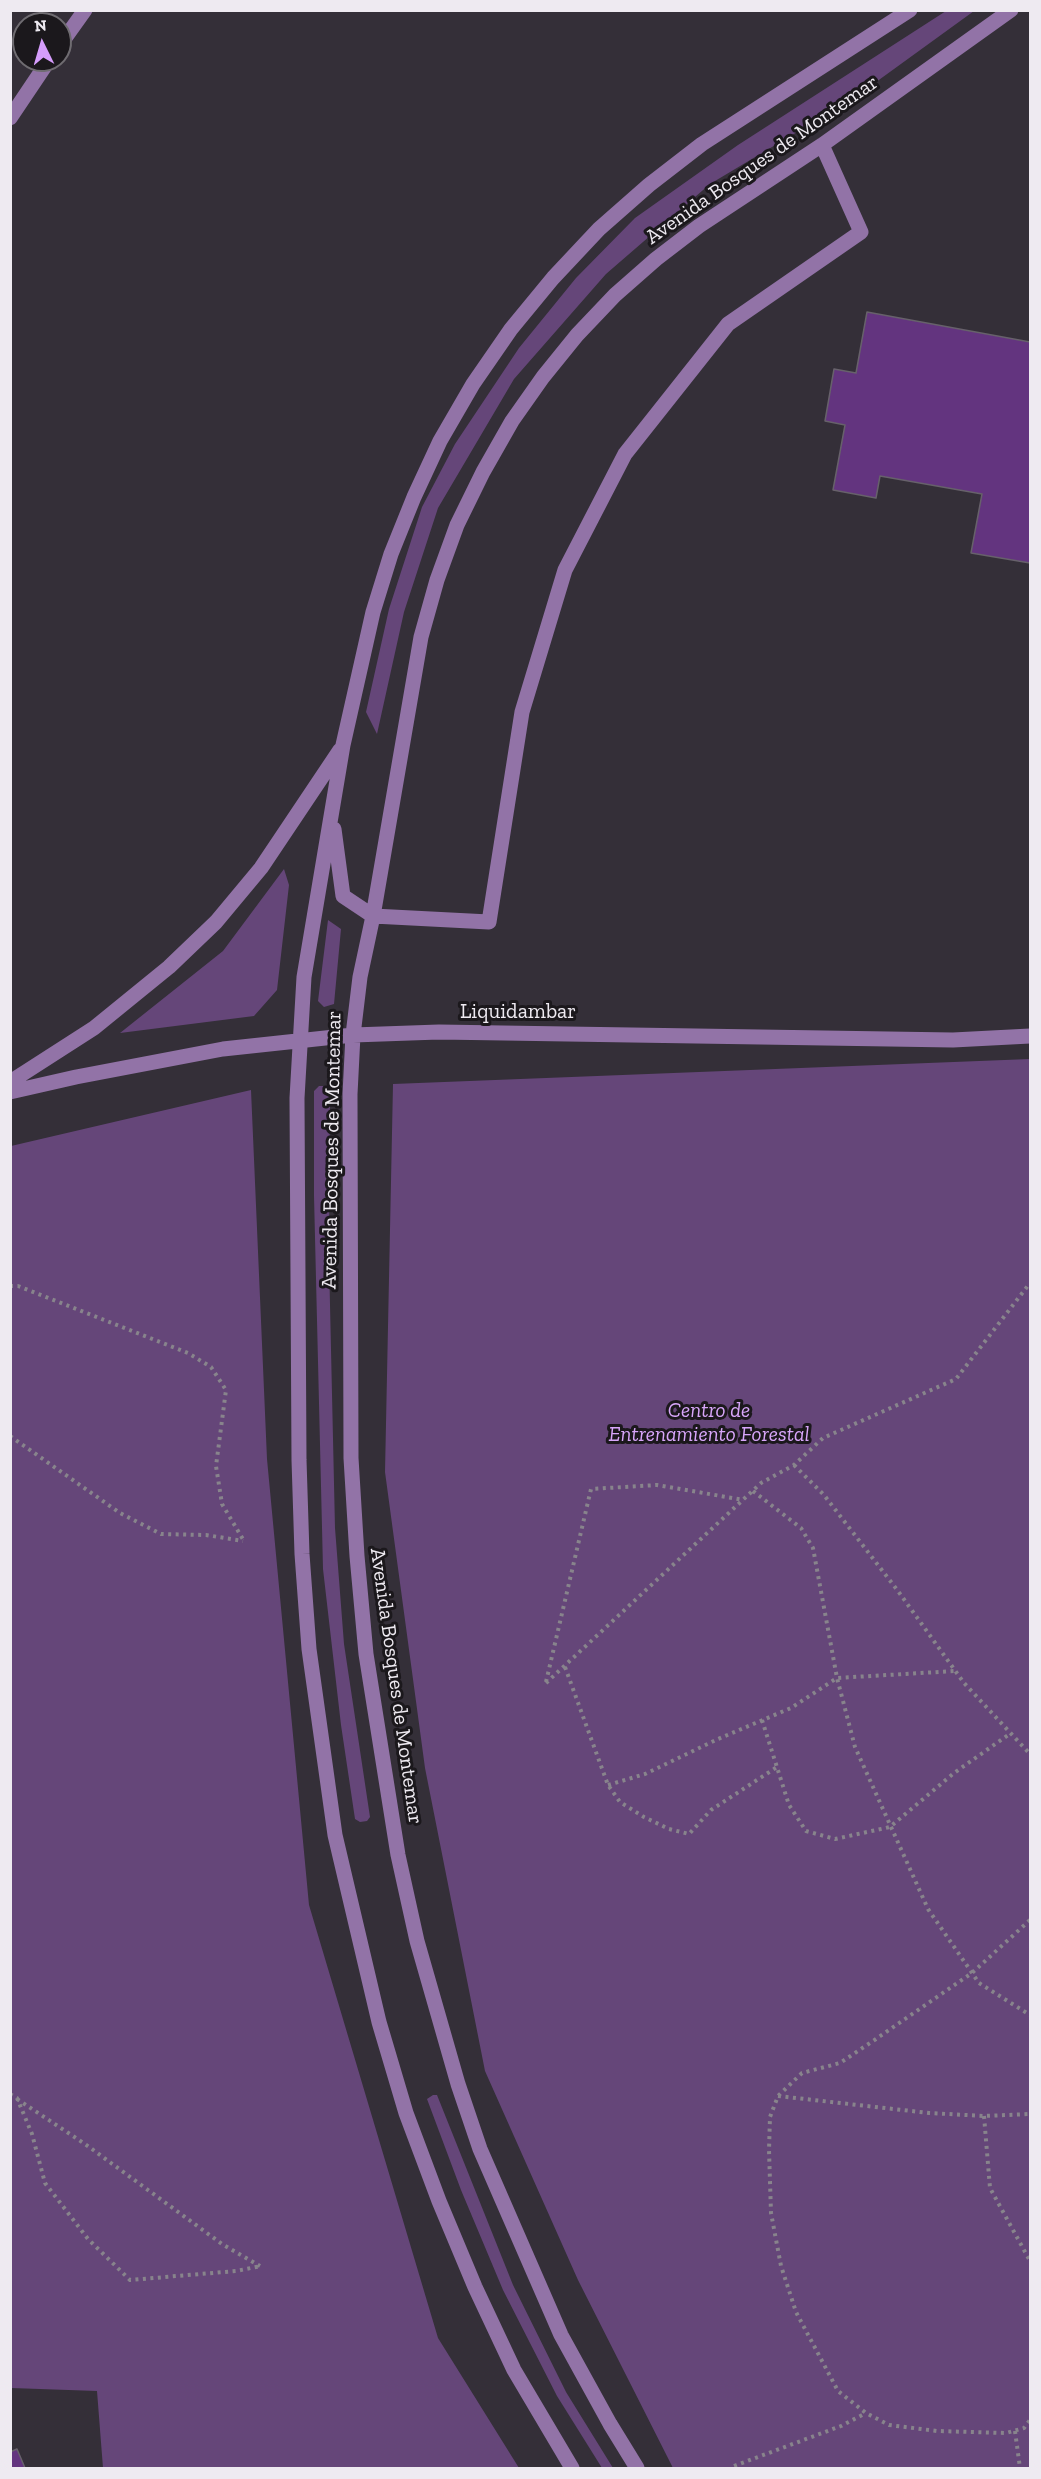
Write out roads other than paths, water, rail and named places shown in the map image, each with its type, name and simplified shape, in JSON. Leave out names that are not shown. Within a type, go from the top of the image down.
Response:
[{"type":"street","points":[[72,28],[85,10]]},
{"type":"street","name":"Avenida Bosques de Montemar","points":[[572,2469],[514,2370],[475,2287],[406,2113],[379,2022],[335,1835],[309,1649],[302,1554],[299,1460],[297,1098],[304,977],[343,746],[373,612],[414,497],[440,441],[474,384],[511,329],[553,278],[599,229],[649,185],[702,144],[910,10]]},
{"type":"street","name":"Avenida Bosques de Montemar","points":[[637,2469],[561,2335],[480,2149],[458,2084],[417,1941],[398,1855],[366,1654],[351,1458],[350,1106],[353,1035],[360,977],[373,916],[410,694],[424,625],[437,580],[458,525],[483,472],[512,421],[577,335],[615,295],[656,259],[699,226],[822,145],[1011,10]]},
{"type":"street","points":[[10,118],[41,72]]},
{"type":"street","points":[[332,814],[343,896],[373,916],[489,922],[522,712],[565,570],[625,454],[728,324],[861,232],[822,145]]},
{"type":"street","points":[[10,1082],[94,1028],[169,967],[216,922],[261,868],[343,746]]},
{"type":"street","name":"Liquidambar","points":[[10,1092],[223,1049],[299,1040],[406,1032],[953,1040],[1030,1036]]},
{"type":"park label","name":"Centro de Entrenamiento Forestal","points":[[709,1423]]}]
